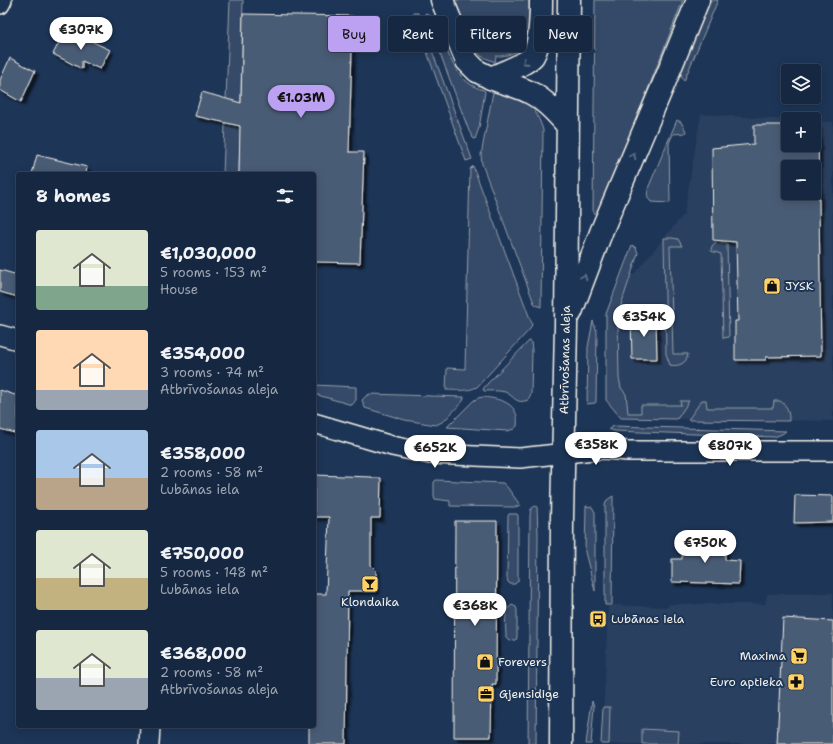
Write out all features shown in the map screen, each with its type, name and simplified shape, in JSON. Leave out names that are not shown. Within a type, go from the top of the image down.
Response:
[{"type":"main road","points":[[442,0],[467,61],[478,71],[491,78],[528,91],[535,95],[554,110],[567,125]]},
{"type":"main road","points":[[491,78],[519,65],[532,56],[538,44],[541,0]]},
{"type":"main road","name":"Atbrīvošanas aleja","points":[[561,744],[569,0]]},
{"type":"main road","points":[[566,326],[602,230],[698,0]]},
{"type":"street","points":[[0,4],[2,0]]},
{"type":"street","points":[[0,335],[16,339]]},
{"type":"street","points":[[316,424],[392,446],[430,454],[520,458],[603,449],[636,451],[833,451]]},
{"type":"street","points":[[149,744],[150,728]]},
{"type":"shaded area","points":[[230,0],[243,0],[239,172],[223,172]]},
{"type":"shaded area","points":[[455,0],[531,0],[531,25],[526,41],[526,16],[461,16]]},
{"type":"shaded area","points":[[595,0],[683,0],[599,214],[593,213]]},
{"type":"shaded area","points":[[709,0],[718,0],[684,81],[681,75],[681,67]]},
{"type":"shaded area","points":[[413,13],[418,13],[419,16],[414,16]]},
{"type":"shaded area","points":[[427,52],[432,52],[472,159],[466,161]]},
{"type":"shaded area","points":[[440,52],[447,52],[456,70],[461,76],[475,87],[484,90],[485,92],[479,128],[475,139],[469,131]]},
{"type":"shaded area","points":[[477,52],[515,52],[508,55],[496,56],[495,62],[481,56]]},
{"type":"shaded area","points":[[493,92],[519,98],[526,102],[535,112],[543,130],[541,307],[534,303],[482,164],[481,155]]},
{"type":"shaded area","points":[[701,114],[781,120],[781,152],[821,152],[821,121],[833,122],[833,421],[621,418],[606,400],[606,314],[608,305],[684,214]]},
{"type":"shaded area","points":[[677,120],[681,122],[686,131],[685,133],[673,134],[669,143],[670,203],[651,202],[647,194],[649,186]]},
{"type":"shaded area","points":[[473,166],[532,324],[530,329],[477,387],[465,390],[446,390],[447,368],[465,369],[470,169]]},
{"type":"shaded area","points":[[664,238],[678,239],[682,246],[670,246],[673,354],[688,354],[686,360],[682,364],[676,365],[670,365],[666,354]]},
{"type":"shaded area","points":[[716,242],[727,243],[729,337],[723,338],[721,254],[711,251],[712,246]]},
{"type":"shaded area","points":[[632,245],[636,248],[638,253],[620,308],[618,322],[619,378],[621,388],[626,394],[628,413],[641,413],[641,405],[681,405],[680,401],[689,401],[677,419],[621,418],[606,400],[606,314]]},
{"type":"shaded area","points":[[593,321],[597,332],[596,402],[587,404],[588,347]]},
{"type":"shaded area","points":[[529,341],[531,342],[532,350],[531,394],[528,400],[518,401],[502,391],[484,391],[483,389],[488,383]]},
{"type":"shaded area","points":[[316,385],[356,387],[356,400],[352,405],[316,395]]},
{"type":"shaded area","points":[[370,394],[464,397],[463,401],[444,421],[436,425],[405,420],[365,408],[362,400]]},
{"type":"shaded area","points":[[483,397],[502,401],[512,407],[517,418],[517,426],[514,429],[507,431],[447,427],[473,401]]},
{"type":"shaded area","points":[[702,400],[706,400],[707,408],[773,408],[774,401],[780,401],[788,410],[789,421],[688,420]]},
{"type":"shaded area","points":[[613,426],[786,431],[774,437],[614,431],[609,429]]},
{"type":"shaded area","points":[[436,480],[503,483],[520,505],[514,507],[450,506],[450,501],[435,499],[434,482]]},
{"type":"shaded area","points":[[613,496],[612,605],[605,605],[605,505],[607,500]]},
{"type":"shaded area","points":[[535,506],[537,507],[538,534],[536,744],[528,744],[530,515],[531,509]]},
{"type":"shaded area","points":[[586,506],[592,507],[595,512],[595,591],[585,552]]},
{"type":"shaded area","points":[[509,514],[517,514],[518,516],[518,581],[515,584],[510,584],[507,578]]},
{"type":"shaded area","points":[[833,593],[833,744],[602,744],[608,607],[614,605],[667,607],[670,604],[765,604],[767,594]]},
{"type":"shaded area","points":[[512,605],[516,607],[517,610],[517,637],[516,640],[510,641],[506,637],[506,615],[509,607]]},
{"type":"shaded area","points":[[592,701],[594,706],[591,744],[586,744]]},
{"type":"shaded area","points":[[603,707],[610,707],[609,744],[601,744]]},
{"type":"shaded area","points":[[642,729],[679,731],[678,744],[642,744]]},
{"type":"building","points":[[243,14],[353,16],[328,16],[328,52],[352,52],[349,152],[364,152],[360,263],[316,262],[316,172],[239,172],[240,126],[195,116],[202,92],[241,103]]},
{"type":"building","points":[[66,29],[110,50],[100,69],[82,61],[82,69],[53,54]]},
{"type":"building","points":[[10,58],[35,71],[21,102],[0,90],[0,80]]},
{"type":"building","points":[[754,125],[781,125],[781,152],[818,152],[818,160],[781,160],[781,200],[819,200],[821,356],[766,357],[766,360],[735,360],[735,321],[738,321],[736,242],[713,240],[712,148],[754,144]]},
{"type":"building","points":[[37,155],[87,167],[86,172],[33,172]]},
{"type":"building","points":[[0,270],[16,274],[16,296],[0,292]]},
{"type":"building","points":[[631,318],[656,318],[657,359],[632,359]]},
{"type":"building","points":[[0,390],[16,395],[16,433],[0,429]]},
{"type":"building","points":[[316,475],[381,478],[380,518],[371,518],[371,565],[376,570],[376,591],[348,591],[346,744],[309,744],[309,728],[316,728],[316,594],[326,594],[329,517],[316,517]]},
{"type":"building","points":[[795,495],[833,496],[833,522],[794,523]]},
{"type":"building","points":[[455,521],[497,521],[496,684],[492,684],[491,737],[454,737]]},
{"type":"building","points":[[683,539],[725,540],[725,560],[740,561],[739,584],[672,582],[672,559],[682,559]]},
{"type":"building","points":[[783,618],[833,621],[833,744],[777,744]]},
{"type":"place","name":"JYSK","points":[[772,286]]},
{"type":"place","name":"Klondaika","points":[[370,584]]},
{"type":"place","name":"Lubānas iela","points":[[598,619]]},
{"type":"place","name":"Maxima","points":[[799,656]]},
{"type":"place","name":"Forevers","points":[[485,662]]},
{"type":"place","name":"Euro aptieka","points":[[796,682]]},
{"type":"place","name":"Gjensidige","points":[[486,694]]}]
